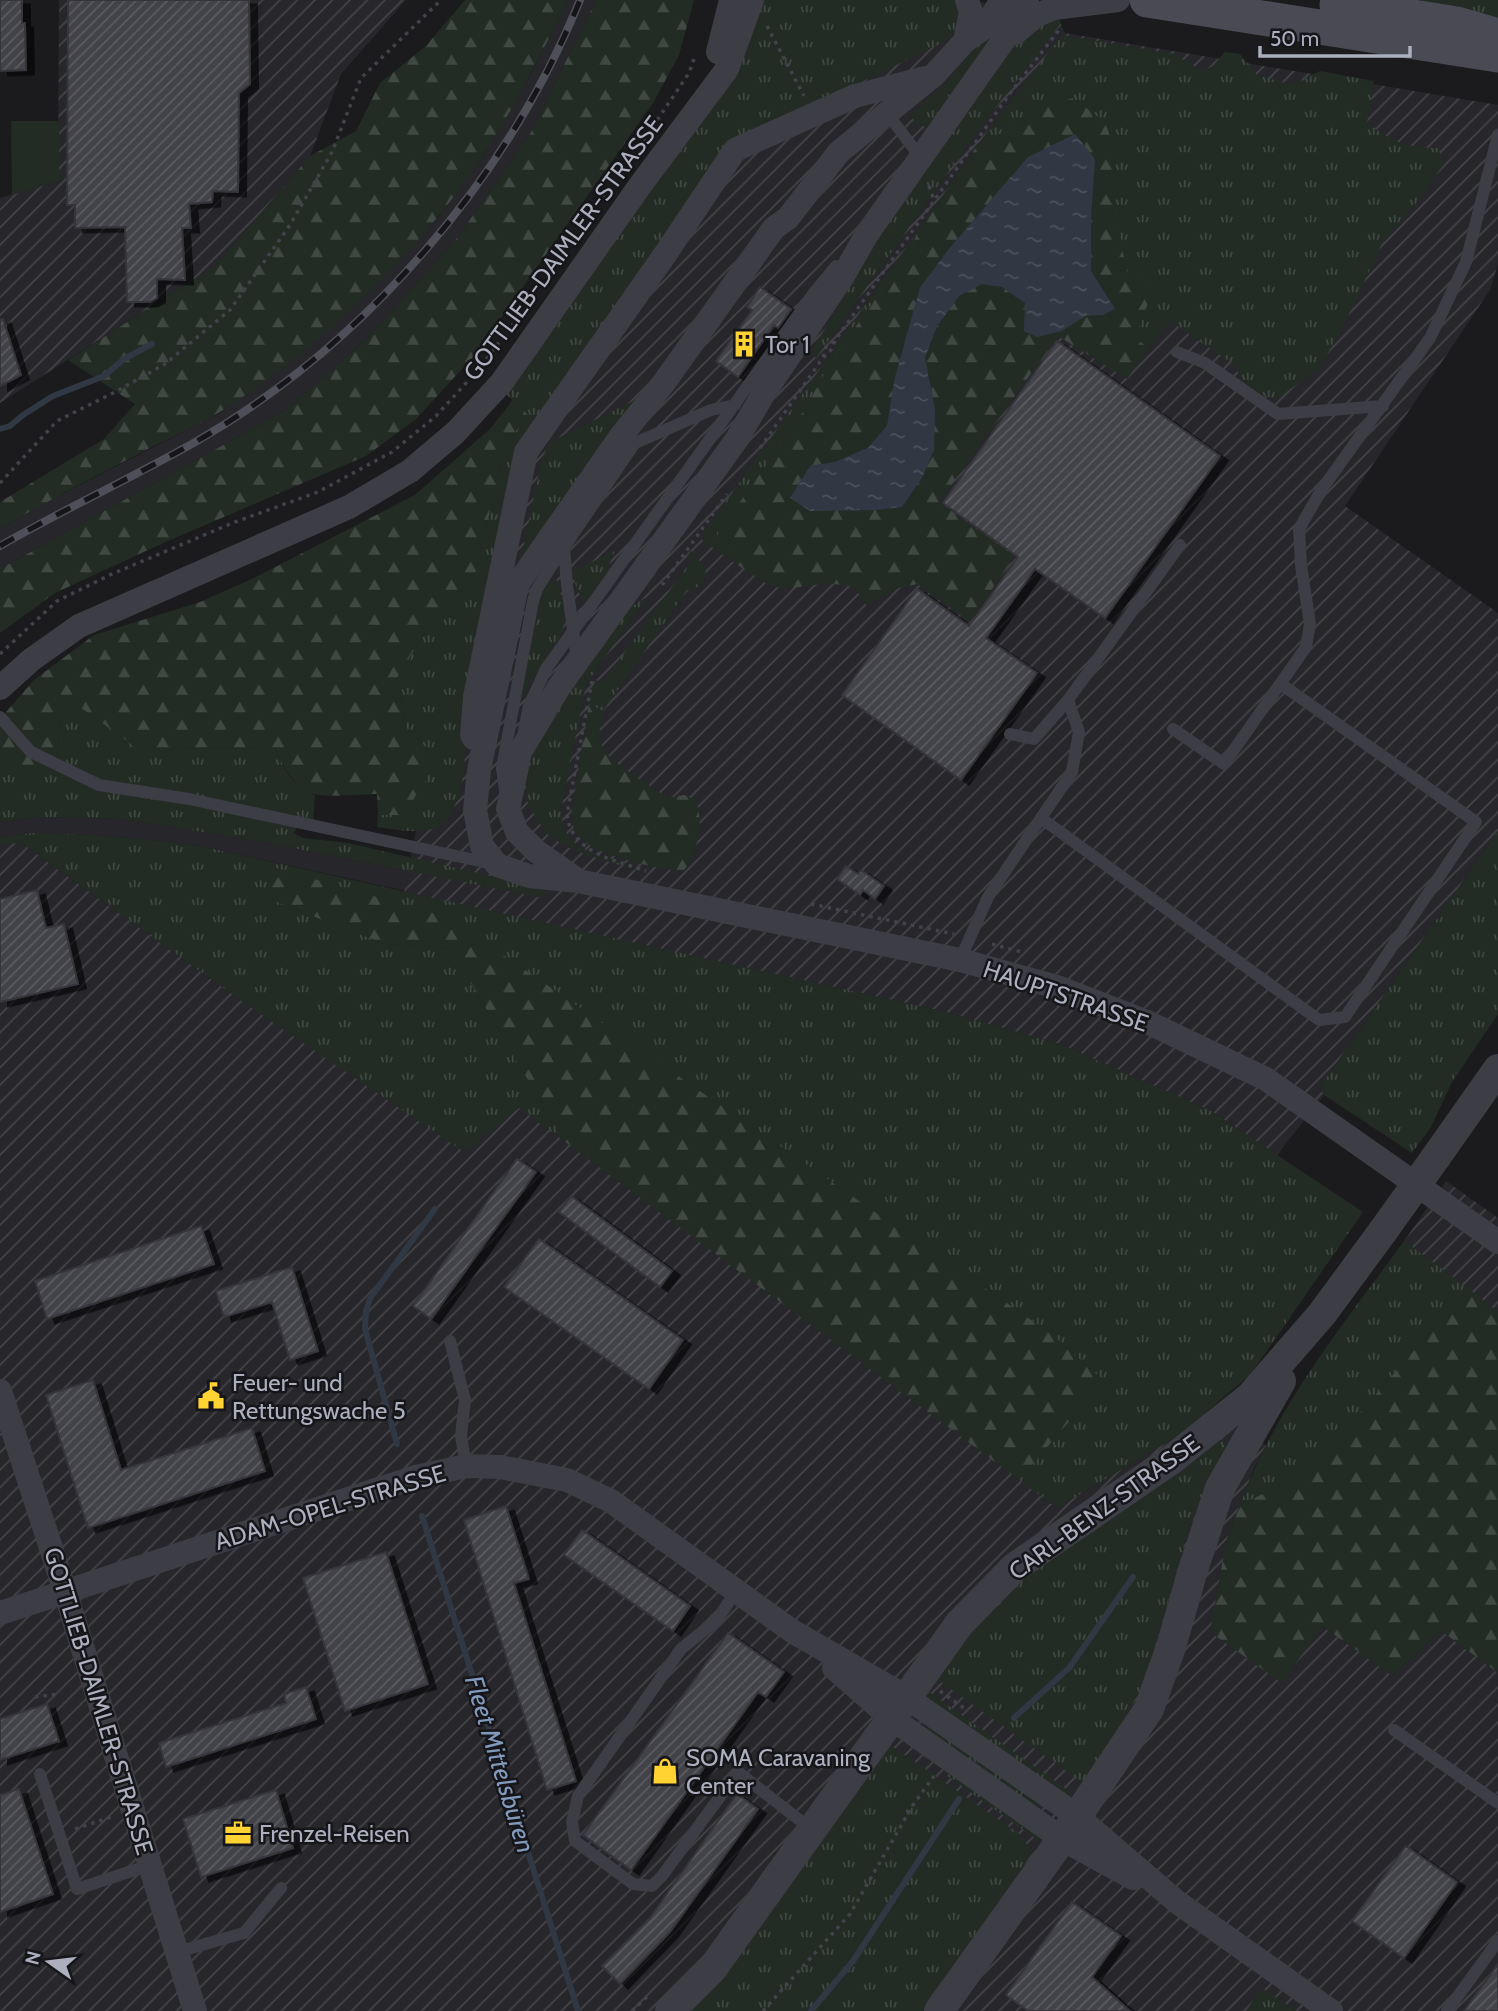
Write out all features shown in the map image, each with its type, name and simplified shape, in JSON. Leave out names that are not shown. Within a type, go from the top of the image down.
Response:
[{"type":"main road","points":[[1147,0],[1498,55]]},
{"type":"main road","points":[[1305,0],[1457,24],[1498,36]]},
{"type":"street","points":[[965,41],[971,12],[967,0]]},
{"type":"street","points":[[497,865],[482,846],[475,810],[482,755],[517,585],[621,436],[663,384],[774,228],[788,218],[839,152],[934,75],[965,41],[985,27],[1002,0]]},
{"type":"street","points":[[578,881],[536,851],[517,832],[508,809],[520,752],[558,687],[585,670],[745,448],[773,400],[825,326],[843,276],[867,234],[1005,38],[1027,0]]},
{"type":"street","points":[[1005,38],[1019,31],[1035,16],[1054,8],[1118,0]]},
{"type":"street","name":"GOTTLIEB-DAIMLER-STRASSE","points":[[0,688],[31,660],[79,626],[349,507],[410,471],[456,432],[502,382],[692,114],[727,69],[744,3]]},
{"type":"street","points":[[482,755],[472,735],[475,697],[526,452],[735,150],[855,96],[934,75]]},
{"type":"street","points":[[505,555],[517,585]]},
{"type":"street","name":"HAUPTSTRASSE","points":[[497,865],[529,876],[578,881],[965,949],[1147,1022],[1266,1079],[1498,1242]]},
{"type":"street","name":"CARL-BENZ-STRASSE","points":[[670,2011],[712,1969],[960,1623],[1015,1567],[1171,1460],[1250,1398],[1322,1314],[1498,1069]]},
{"type":"street","name":"CARL-BENZ-STRASSE","points":[[939,2011],[1070,1828],[1149,1709],[1220,1488],[1322,1314]]},
{"type":"street","name":"GOTTLIEB-DAIMLER-STRASSE","points":[[0,1391],[195,2011]]},
{"type":"street","name":"ADAM-OPEL-STRASSE","points":[[0,1614],[416,1477],[466,1466],[500,1467],[567,1479],[611,1501],[898,1708]]},
{"type":"street","points":[[898,1708],[947,1758],[1070,1828]]},
{"type":"street","points":[[898,1708],[1331,2011]]},
{"type":"lane","points":[[887,113],[920,157]]},
{"type":"lane","points":[[1172,729],[1224,764],[1306,647],[1310,624],[1301,565],[1299,529],[1322,489],[1430,338],[1466,262],[1498,135]]},
{"type":"lane","points":[[520,752],[529,706],[547,668],[813,294],[867,234]]},
{"type":"lane","points":[[1177,352],[1205,363],[1278,414],[1383,405]]},
{"type":"lane","points":[[508,809],[502,768],[537,589],[635,443],[712,410],[735,405]]},
{"type":"lane","points":[[1010,734],[1034,739],[1068,700],[1180,545]]},
{"type":"lane","points":[[564,547],[573,630],[585,670]]},
{"type":"lane","points":[[1041,818],[1319,1020],[1345,1017],[1476,822],[1281,684]]},
{"type":"lane","points":[[965,949],[988,897],[1072,772],[1079,732],[1068,700]]},
{"type":"lane","points":[[0,718],[31,752],[99,785],[189,799],[497,865]]},
{"type":"lane","points":[[450,1340],[465,1401],[461,1436],[466,1466]]},
{"type":"lane","points":[[736,1591],[717,1620],[681,1649],[578,1796],[572,1822],[575,1841],[633,1884],[652,1886],[738,1772],[811,1830]]},
{"type":"lane","points":[[1394,1730],[1498,1803]]},
{"type":"lane","points":[[40,1774],[77,1889],[150,1865]]},
{"type":"lane","points":[[177,1952],[244,1933],[281,1888]]},
{"type":"lane","points":[[1447,2011],[1498,1941]]},
{"type":"path","points":[[0,483],[57,421],[115,393],[165,364],[230,310],[290,225],[332,152],[361,79],[441,0]]},
{"type":"path","points":[[744,3],[758,10],[813,115]]},
{"type":"path","points":[[745,448],[831,350],[836,339],[1011,92],[1080,3]]},
{"type":"path","name":"GOTTLIEB-DAIMLER-STRASSE","points":[[641,144],[689,73],[696,55]]},
{"type":"path","name":"GOTTLIEB-DAIMLER-STRASSE","points":[[583,226],[611,184]]},
{"type":"path","name":"GOTTLIEB-DAIMLER-STRASSE","points":[[0,654],[57,601],[112,574],[235,522],[318,492],[392,452],[436,416],[514,323]]},
{"type":"path","points":[[662,585],[731,489]]},
{"type":"path","points":[[585,670],[567,814],[568,827],[587,850],[650,872]]},
{"type":"path","points":[[801,903],[921,926],[965,949],[1025,954]]},
{"type":"path","points":[[35,1697],[59,1694]]},
{"type":"path","points":[[763,2011],[850,1914],[912,1805],[947,1758]]},
{"type":"shaded area","points":[[59,0],[406,0],[341,74],[310,156],[216,265],[0,403],[0,198],[58,181]]},
{"type":"shaded area","points":[[568,0],[596,0],[531,132],[457,238],[366,340],[286,410],[0,569],[0,529],[39,506],[220,413],[339,320],[375,286],[440,215],[486,151],[532,72]]},
{"type":"shaded area","points":[[967,0],[1056,14],[1065,33],[1498,105],[1498,264],[1490,290],[1345,506],[1498,613],[1498,831],[1320,1087],[1324,1095],[1277,1155],[1211,1111],[1060,1044],[942,1011],[404,892],[416,831],[434,828],[467,730],[522,444],[732,144]]},
{"type":"shaded area","points":[[41,817],[123,819],[268,843],[543,898],[538,920],[191,844],[95,835],[31,833],[0,837],[0,822]]},
{"type":"shaded area","points":[[20,842],[243,1002],[464,1151],[519,1107],[1057,1508],[1179,1435],[1207,1411],[1266,1445],[1254,1468],[1226,1542],[1322,1626],[1393,1676],[1440,1630],[1498,1673],[1498,2011],[0,2011],[0,846]]},
{"type":"shaded area","points":[[1446,1181],[1498,1218],[1498,1312],[1404,1241]]},
{"type":"green space","points":[[465,0],[568,0],[509,113],[487,149],[462,185],[401,259],[331,328],[257,387],[220,412],[76,486],[0,529],[0,502],[104,439],[135,404],[68,360],[216,265],[310,156],[356,131],[380,83],[426,46]]},
{"type":"green space","points":[[596,0],[694,0],[679,55],[653,103],[474,356],[416,419],[366,456],[161,544],[55,593],[0,633],[0,569],[286,410],[366,340],[457,238],[531,132]]},
{"type":"green space","points":[[762,0],[956,0],[958,16],[953,32],[946,41],[732,144],[535,421],[466,730],[461,786],[451,813],[443,823],[432,829],[404,831],[377,827],[378,815],[403,815],[432,754],[406,727],[397,678],[448,595],[472,587],[506,444],[528,415],[506,394]]},
{"type":"green space","points":[[1422,0],[1498,0],[1498,20],[1423,4]]},
{"type":"green space","points":[[1005,6],[1014,7],[930,124],[926,127],[916,124],[913,113],[952,75]]},
{"type":"green space","points":[[1056,14],[1061,23],[974,136],[816,358],[810,353],[833,316],[853,269],[1023,34]]},
{"type":"green space","points":[[1062,35],[1174,54],[1202,71],[1213,66],[1225,52],[1240,54],[1257,75],[1288,84],[1304,80],[1320,71],[1374,81],[1367,123],[1400,143],[1438,148],[1444,164],[1413,207],[1384,239],[1345,323],[1320,367],[1277,399],[1251,389],[1238,373],[1236,366],[1170,321],[1149,348],[1134,339],[1155,284],[1127,273],[1115,212],[1115,150],[1036,109],[1003,134],[984,136]]},
{"type":"green space","points":[[1073,98],[1105,122],[1115,150],[1115,212],[1127,273],[1155,284],[1135,338],[1149,348],[1127,379],[1058,336],[939,502],[1014,556],[970,622],[917,584],[895,589],[866,605],[854,587],[828,583],[784,589],[767,584],[733,562],[732,550],[718,541],[718,533],[800,417],[834,357],[907,255],[922,225],[984,136],[1003,134],[1036,109]],"holes":[[[1028,157],[1091,218],[1091,271],[1115,309],[1103,315],[1085,316],[1062,331],[1024,331],[1025,303],[1002,287],[982,284],[959,296],[937,326],[925,358],[935,409],[902,507],[810,511],[810,466],[835,462],[868,448],[887,426],[895,377],[920,288],[948,250]]]},
{"type":"green space","points":[[11,121],[59,121],[59,181],[12,195]]},
{"type":"green space","points":[[922,225],[907,255],[834,357],[800,417],[718,541],[732,550],[733,562],[702,540],[703,534]]},
{"type":"green space","points":[[639,398],[521,559],[540,468],[548,443]]},
{"type":"green space","points":[[513,400],[528,415],[506,444],[472,587],[448,595],[397,678],[406,727],[432,754],[426,780],[403,815],[378,815],[377,794],[327,796],[304,789],[294,781],[275,748],[138,749],[73,702],[60,715],[57,768],[0,768],[0,719],[34,680],[94,635],[200,602],[252,579],[415,495],[491,428]]},
{"type":"green space","points":[[615,551],[605,575],[584,604],[573,571]]},
{"type":"green space","points":[[691,551],[706,568],[705,578],[694,591],[687,590],[603,711],[589,704],[596,680],[602,683],[692,560],[687,556]]},
{"type":"green space","points":[[557,580],[565,622],[560,636],[527,688],[519,706],[539,597],[545,585]]},
{"type":"green space","points":[[647,597],[586,684],[561,811],[564,827],[580,847],[639,871],[584,854],[548,835],[526,799],[526,778],[539,733],[624,611]]},
{"type":"green space","points":[[73,702],[138,749],[275,748],[290,776],[315,795],[313,822],[298,824],[294,833],[303,838],[348,843],[547,889],[543,898],[268,843],[123,819],[41,817],[0,822],[0,768],[57,768],[60,715]]},
{"type":"green space","points":[[589,704],[603,711],[601,741],[608,756],[668,798],[684,795],[696,800],[698,837],[683,872],[645,865],[603,852],[583,841],[576,833],[571,816]]},
{"type":"green space","points":[[1498,831],[1498,1014],[1452,1082],[1431,1127],[1412,1153],[1324,1095],[1320,1087]]},
{"type":"green space","points":[[31,833],[95,835],[191,844],[942,1011],[1060,1044],[1211,1111],[1363,1212],[1250,1375],[1179,1435],[1057,1508],[1019,1480],[1104,1381],[1050,1333],[450,918],[261,895],[385,944],[450,948],[564,1141],[519,1108],[464,1152],[243,1002],[20,842],[0,846],[0,837]]},
{"type":"green space","points":[[276,868],[450,918],[1050,1333],[1104,1381],[1019,1480],[564,1141],[450,948],[385,944],[261,896]]},
{"type":"green space","points":[[1404,1241],[1468,1288],[1317,1462],[1287,1482],[1240,1505],[1272,1434],[1291,1400]]},
{"type":"green space","points":[[1468,1288],[1498,1312],[1498,1673],[1440,1630],[1393,1676],[1322,1626],[1282,1683],[1210,1632],[1226,1542],[1240,1505],[1287,1482],[1317,1462]]},
{"type":"green space","points":[[1214,1439],[1223,1440],[1226,1449],[1214,1469],[1189,1529],[1145,1681],[1112,1741],[1083,1783],[931,1675],[976,1614]]},
{"type":"green space","points":[[922,1687],[1076,1796],[1071,1800],[922,1695]]},
{"type":"green space","points":[[928,1724],[1037,1803],[1033,1808],[924,1728]]},
{"type":"green space","points":[[884,1743],[1018,1833],[1033,1852],[923,2011],[683,2011]]},
{"type":"green space","points":[[952,1771],[1044,1837],[1042,1843],[946,1775]]},
{"type":"green space","points":[[1262,1988],[1296,2011],[1246,2011]]},
{"type":"water","points":[[1075,134],[1095,159],[1091,271],[1115,309],[1103,315],[1085,316],[1062,331],[1037,337],[1024,331],[1025,303],[1002,287],[982,284],[959,296],[937,326],[925,358],[935,409],[934,450],[922,478],[902,507],[810,511],[790,498],[810,466],[835,462],[868,448],[887,426],[895,377],[920,288],[948,250],[1028,157]]},
{"type":"building","points":[[0,0],[22,0],[26,70],[0,71]]},
{"type":"building","points":[[68,0],[249,0],[250,84],[239,93],[238,192],[213,191],[212,202],[189,204],[191,228],[182,228],[185,280],[157,279],[157,298],[150,302],[127,302],[125,227],[75,228],[75,205],[67,205]]},
{"type":"building","name":"Tor 1","points":[[760,287],[791,309],[778,328],[774,325],[738,377],[716,361],[752,310],[747,307]]},
{"type":"building","points":[[3,319],[21,375],[0,386],[0,320]]},
{"type":"building","points":[[1057,341],[1220,456],[1105,618],[1035,569],[986,638],[1037,673],[961,780],[842,695],[917,589],[969,626],[1018,557],[943,503]]},
{"type":"building","points":[[846,866],[858,874],[861,870],[884,886],[875,899],[863,890],[860,895],[837,879]]},
{"type":"building","points":[[37,890],[46,928],[64,924],[78,984],[0,1002],[0,899]]},
{"type":"building","points":[[517,1159],[536,1172],[431,1319],[413,1306]]},
{"type":"building","points":[[571,1196],[672,1271],[660,1287],[559,1212]]},
{"type":"building","points":[[201,1226],[214,1264],[47,1319],[35,1281]]},
{"type":"building","points":[[539,1239],[683,1340],[649,1389],[504,1287]]},
{"type":"building","points":[[292,1267],[318,1351],[290,1360],[272,1302],[224,1317],[216,1291]]},
{"type":"building","points":[[93,1380],[121,1470],[252,1428],[265,1471],[88,1528],[46,1395]]},
{"type":"building","points":[[506,1506],[529,1579],[514,1583],[576,1781],[547,1790],[464,1520]]},
{"type":"building","points":[[582,1530],[690,1606],[673,1631],[564,1555]]},
{"type":"building","points":[[386,1552],[428,1684],[345,1711],[303,1578]]},
{"type":"building","name":"SOMA Caravaning Center","points":[[728,1633],[784,1672],[766,1697],[758,1692],[631,1870],[583,1835]]},
{"type":"building","points":[[306,1687],[316,1719],[166,1767],[159,1743],[286,1703],[284,1694]]},
{"type":"building","points":[[47,1704],[59,1741],[0,1760],[0,1719]]},
{"type":"building","points":[[19,1789],[53,1894],[0,1912],[0,1795]]},
{"type":"building","points":[[276,1790],[293,1848],[201,1877],[183,1819]]},
{"type":"building","points":[[737,1794],[758,1809],[670,1932],[620,1984],[602,1966],[650,1918]]},
{"type":"building","points":[[1406,1846],[1457,1882],[1404,1958],[1352,1921]]},
{"type":"building","points":[[1072,1902],[1121,1936],[1092,1977],[1130,2011],[1028,2011],[1006,1995]]},
{"type":"building","points":[[1498,1964],[1498,2011],[1464,2011]]},
{"type":"waterway","points":[[0,429],[10,426],[53,396],[104,376],[124,359],[152,344]]},
{"type":"waterway","name":"Fleet Mittelsbüren","points":[[397,1444],[365,1329],[366,1310],[371,1297],[435,1209]]},
{"type":"waterway","name":"Fleet Mittelsbüren","points":[[422,1516],[578,2011]]},
{"type":"waterway","name":"Fleet Mittelsbüren","points":[[1014,1718],[1069,1668],[1133,1577]]},
{"type":"waterway","name":"Fleet Mittelsbüren","points":[[811,2011],[853,1961],[959,1799]]},
{"type":"railway","points":[[0,546],[197,441],[259,402],[317,356],[373,306],[424,252],[471,193],[513,131],[549,67],[580,0]]},
{"type":"place","name":"Tor 1","points":[[744,344]]},
{"type":"place","name":"Feuer- und Rettungswache 5","points":[[211,1396]]},
{"type":"place","name":"SOMA Caravaning Center","points":[[665,1771]]},
{"type":"place","name":"Frenzel-Reisen","points":[[238,1833]]}]
